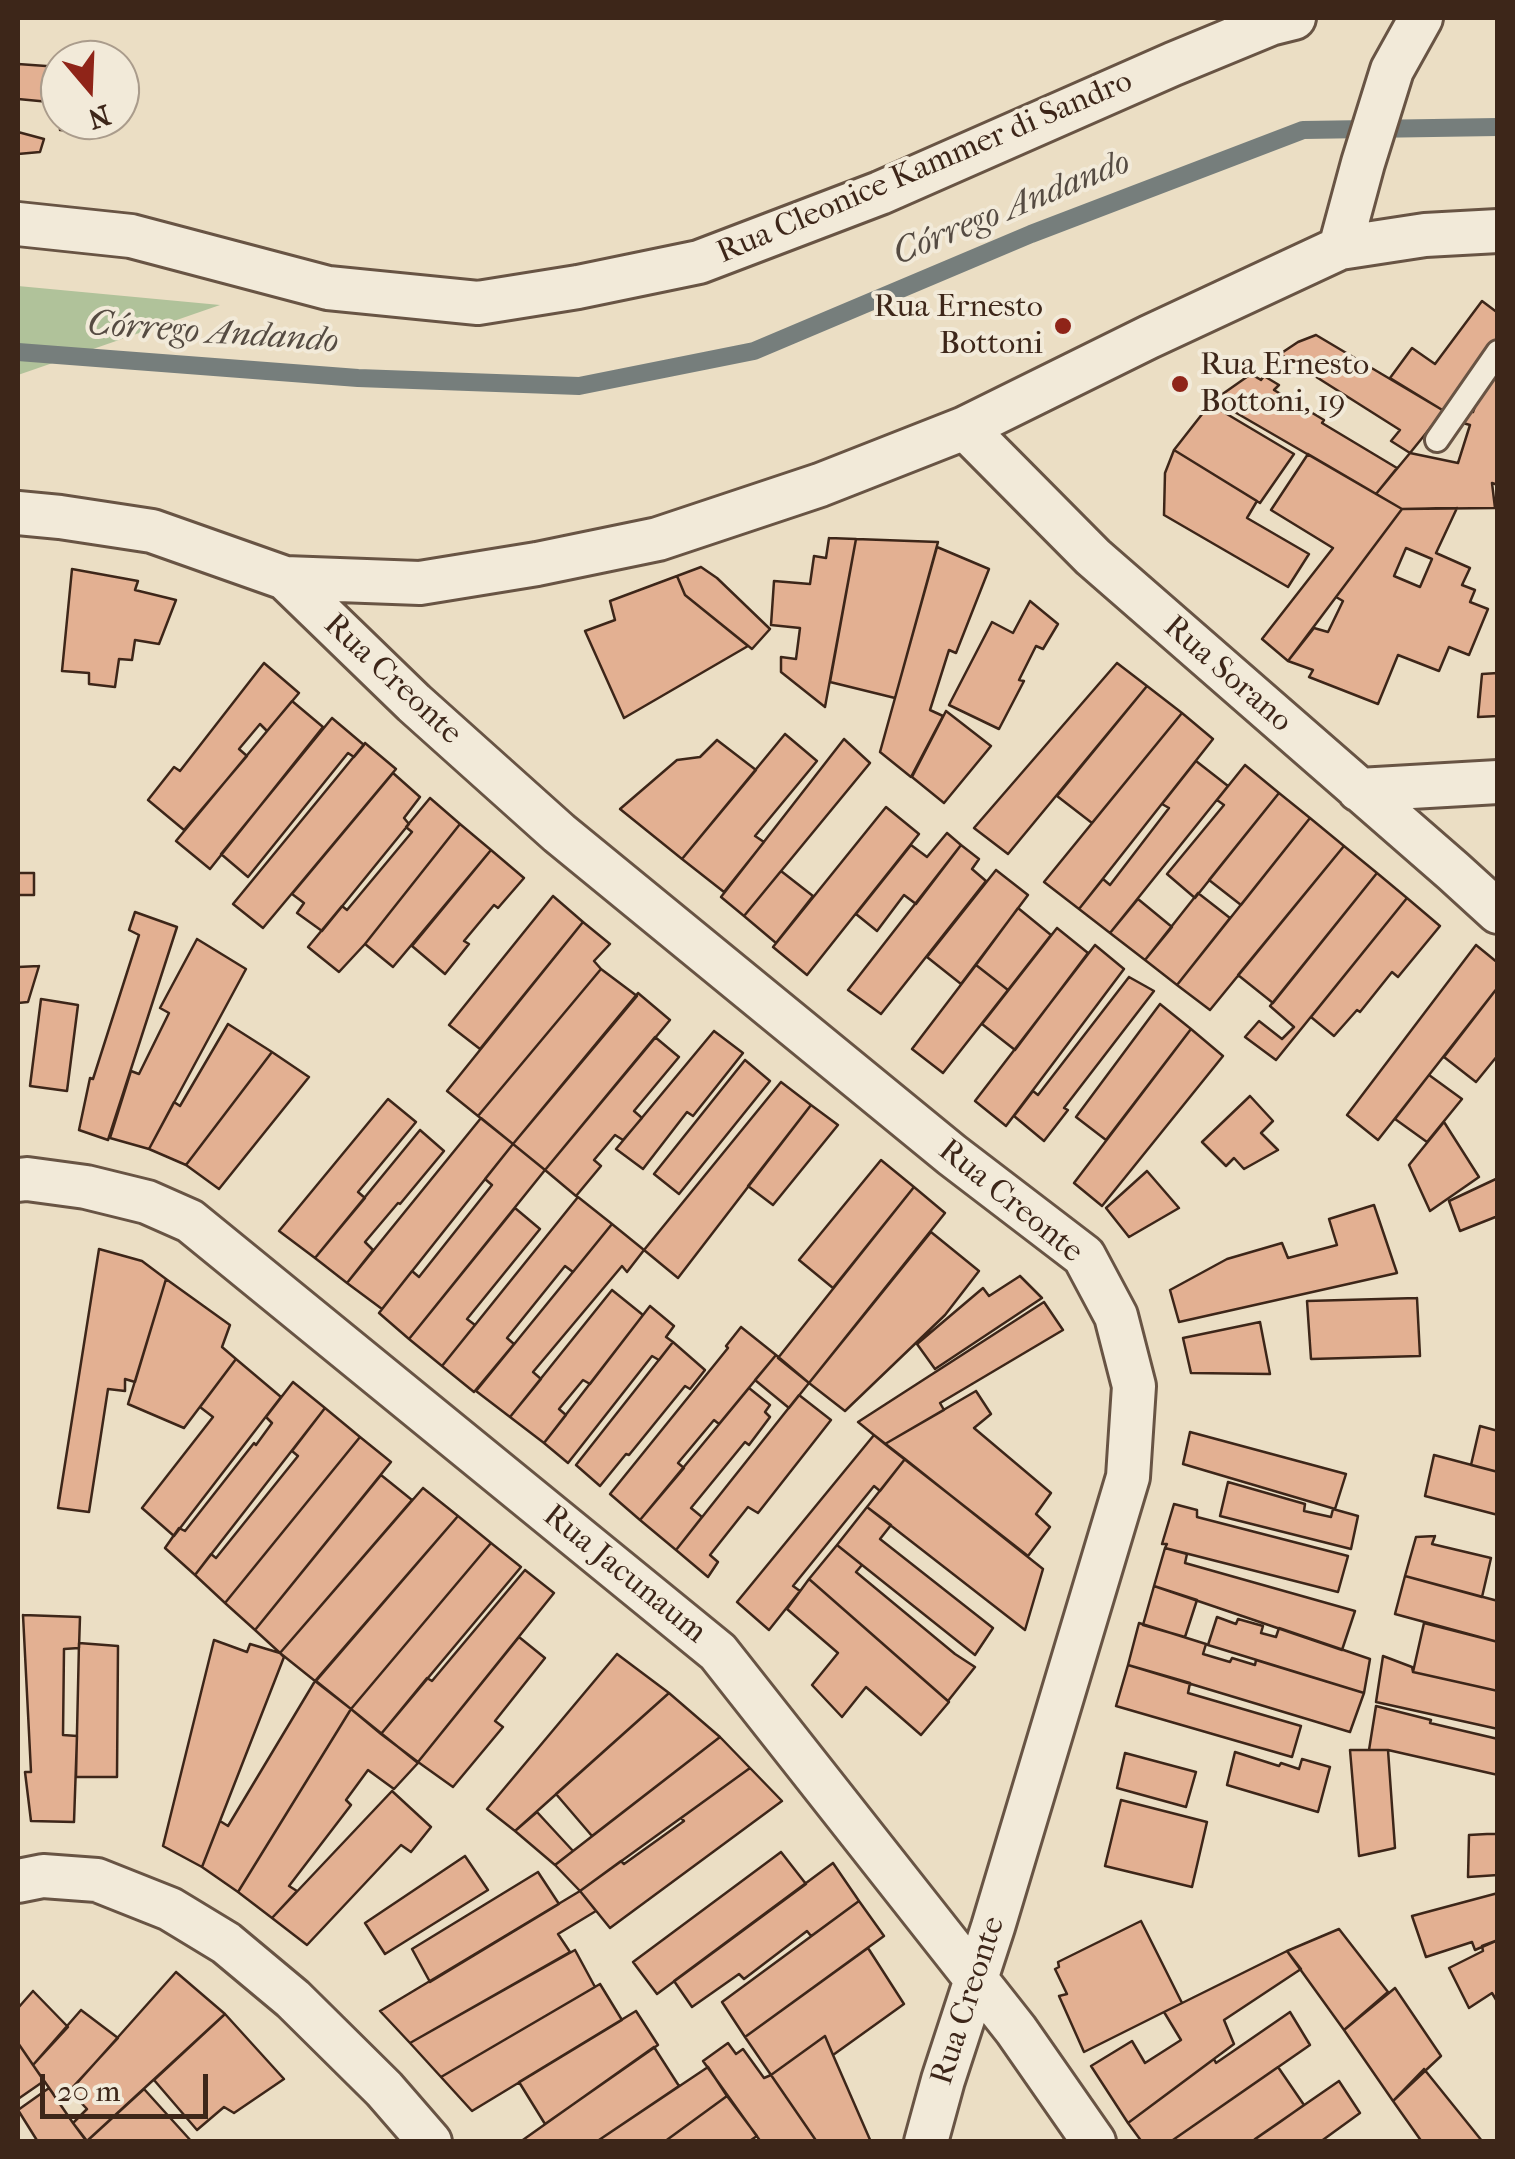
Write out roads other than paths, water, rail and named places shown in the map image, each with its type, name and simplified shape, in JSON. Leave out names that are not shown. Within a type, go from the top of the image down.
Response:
[{"type":"street","name":"Rua Cleonice Kammer di Sandro","points":[[18,224],[131,236],[328,288],[478,303],[578,287],[698,262],[880,193],[1173,64],[1294,18]]},
{"type":"street","points":[[1340,248],[1407,20]]},
{"type":"street","points":[[18,513],[152,531],[285,578],[420,583],[537,564],[658,539],[820,485],[965,428],[1340,248],[1425,235],[1498,231]]},
{"type":"street","name":"Rua Sorano","points":[[965,428],[1092,557],[1498,912]]},
{"type":"street","name":"Rua Creonte","points":[[285,578],[414,703],[559,832],[952,1155],[1084,1256],[1116,1316],[1134,1386],[1128,1477],[926,2142]]},
{"type":"street","points":[[1359,790],[1498,782]]},
{"type":"street","name":"Rua Jacunaum","points":[[18,1180],[86,1187],[147,1202],[190,1221],[718,1652],[1016,2030],[1094,2142]]},
{"type":"street","points":[[18,1881],[43,1876],[97,1880],[170,1909],[226,1942],[294,1999],[384,2089],[430,2142]]},
{"type":"lane","points":[[1436,440],[1498,352]]},
{"type":"waterway","name":"Córrego Andando","points":[[18,352],[358,378],[579,386],[754,351],[1031,234],[1303,130],[1498,127]]},
{"type":"place","name":"Rua Ernesto Bottoni","points":[[1063,326]]},
{"type":"place","name":"Rua Ernesto Bottoni, 19","points":[[1180,384]]}]
